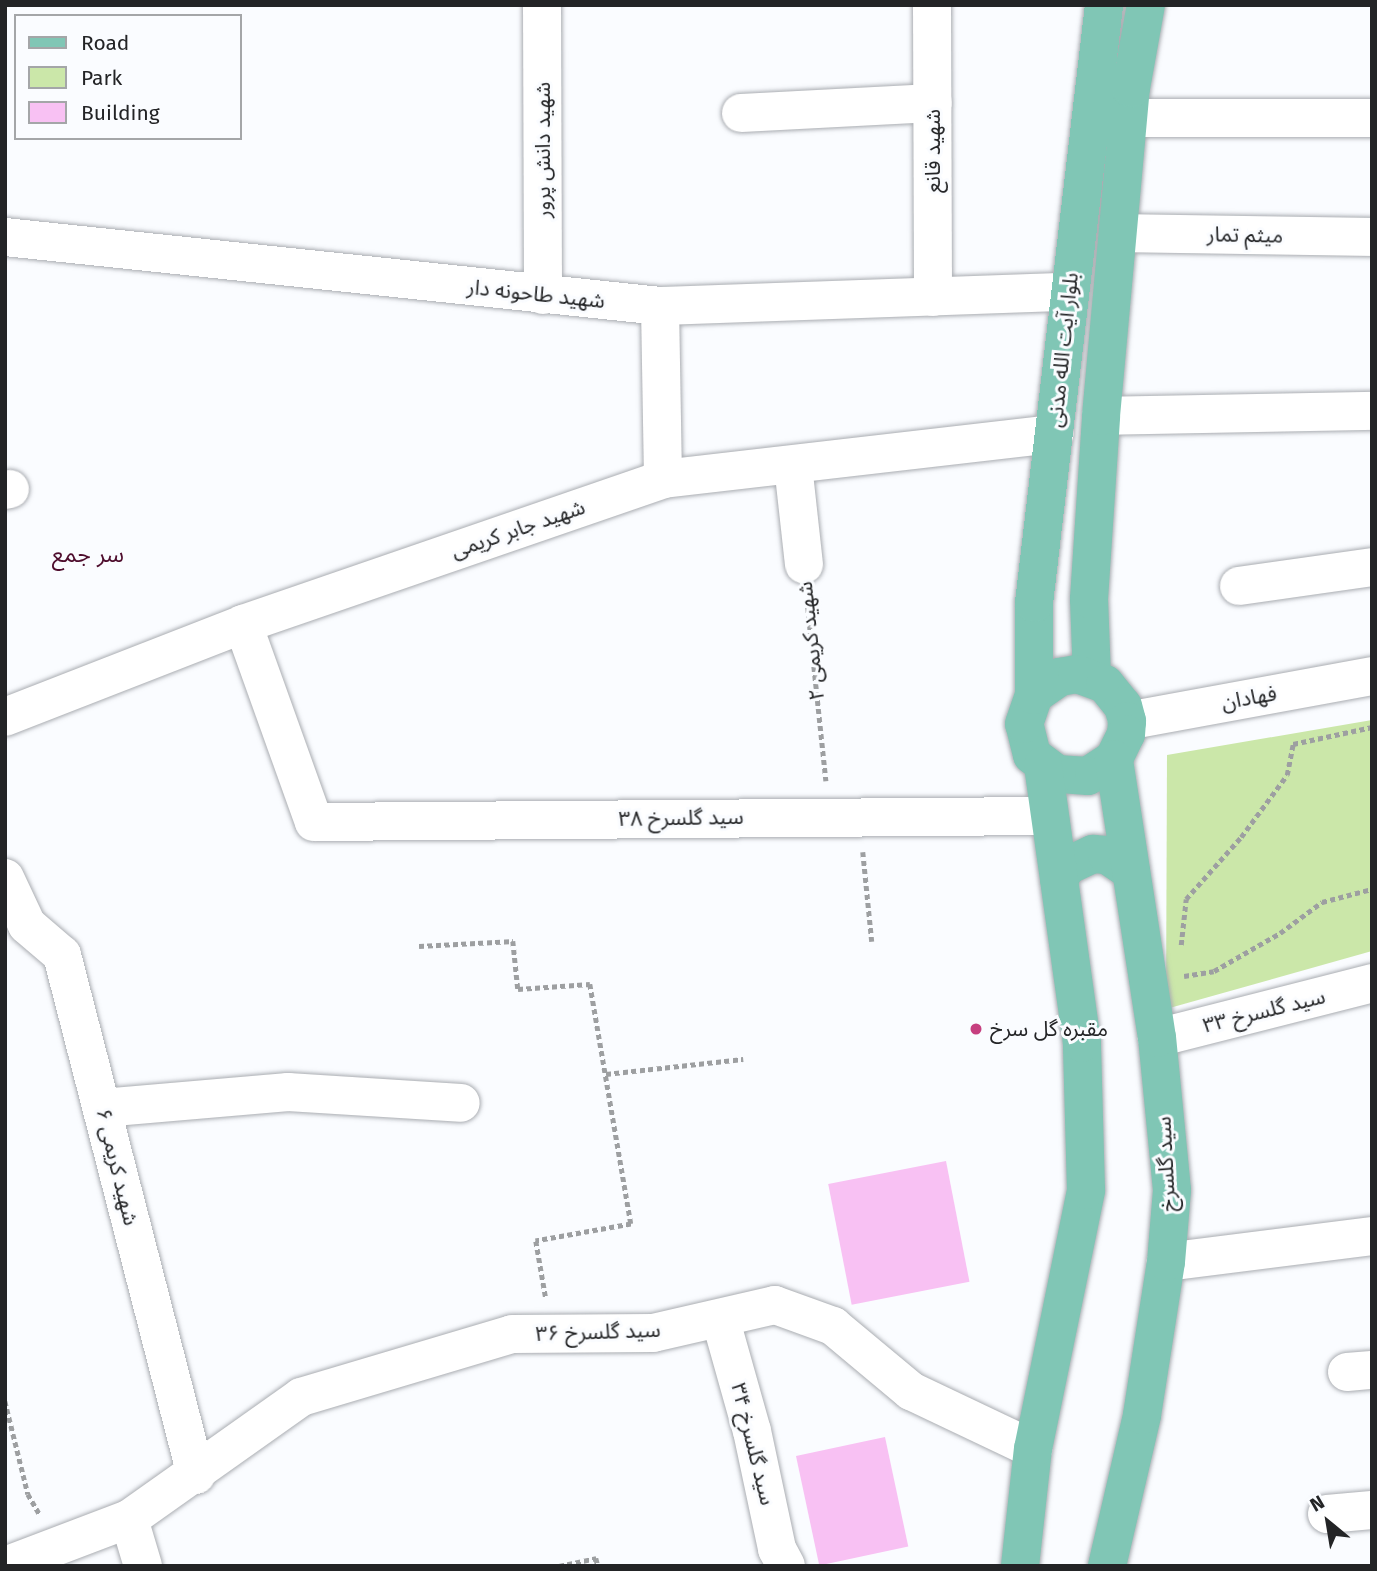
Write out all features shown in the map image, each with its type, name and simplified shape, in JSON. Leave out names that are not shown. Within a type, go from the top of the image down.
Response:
[{"type":"main road","name":"بلوار آیت الله مدنی","points":[[1034,695],[1034,603],[1104,5]]},
{"type":"main road","name":"بلوار آیت الله مدنی","points":[[1092,677],[1089,599],[1101,416],[1129,118],[1146,5]]},
{"type":"main road","points":[[1034,603],[1044,611],[1069,614],[1089,599]]},
{"type":"main road","points":[[1020,1566],[1033,1448],[1086,1191],[1082,1044],[1043,766],[1026,740],[1024,724],[1034,695],[1060,677],[1092,677],[1116,694],[1127,721],[1122,748],[1114,759],[1088,776],[1057,774],[1043,766]]},
{"type":"main road","name":"سید گلسرخ","points":[[1107,1566],[1142,1415],[1166,1262],[1172,1190],[1157,1038],[1170,974],[1131,871],[1114,759]]},
{"type":"main road","points":[[1059,879],[1067,866],[1093,854],[1114,858],[1131,871]]},
{"type":"street","name":"شهید دانش پرور","points":[[542,5],[543,295]]},
{"type":"street","name":"شهید قانع","points":[[932,5],[933,297]]},
{"type":"street","points":[[741,113],[933,103]]},
{"type":"street","points":[[1129,118],[1372,118]]},
{"type":"street","name":"میثم تمار","points":[[1118,233],[1372,237]]},
{"type":"street","name":"شهيد طاحونه دار","points":[[5,237],[660,306],[1069,292]]},
{"type":"street","points":[[660,306],[663,479]]},
{"type":"street","points":[[1101,416],[1372,411]]},
{"type":"street","name":"شهید جابر کریمی","points":[[5,717],[243,624],[663,479],[1054,434]]},
{"type":"street","name":"شهید کریمی ۲","points":[[793,465],[804,564]]},
{"type":"street","points":[[1239,586],[1372,567]]},
{"type":"street","name":"سید گلسرخ ۳۸","points":[[243,624],[314,822],[1049,816]]},
{"type":"street","name":"فهادان","points":[[1127,721],[1372,676]]},
{"type":"street","name":"شهید کریمی ۶","points":[[5,878],[26,925],[62,955],[196,1475]]},
{"type":"street","name":"سید گلسرخ ۳۳","points":[[1157,1038],[1372,983]]},
{"type":"street","points":[[102,1108],[288,1092],[461,1103]]},
{"type":"street","points":[[1166,1262],[1372,1236]]},
{"type":"street","name":"سید گلسرخ ۳۶","points":[[5,1566],[129,1519],[196,1475],[301,1397],[512,1334],[653,1333],[721,1321],[775,1305],[833,1326],[911,1391],[1033,1448]]},
{"type":"street","name":"سید گلسرخ ۳۴","points":[[721,1321],[752,1431],[777,1549],[786,1566]]},
{"type":"street","points":[[1327,1514],[1372,1510]]},
{"type":"street","points":[[129,1519],[143,1566]]},
{"type":"path","name":"شهید کریمی ۲","points":[[804,564],[845,817],[872,942]]},
{"type":"path","points":[[1181,954],[1186,899],[1241,837],[1286,775],[1293,744],[1372,727]]},
{"type":"path","points":[[1170,974],[1214,971],[1280,933],[1322,902],[1372,889]]},
{"type":"path","points":[[419,946],[513,941],[518,989],[590,984],[631,1224],[536,1241],[552,1334]]},
{"type":"path","points":[[606,1074],[743,1059]]},
{"type":"path","points":[[5,1401],[28,1494],[59,1546]]},
{"type":"path","points":[[559,1566],[596,1558],[598,1566]]},
{"type":"green space","points":[[1372,720],[1372,951],[1166,1009],[1167,755]]},
{"type":"building","points":[[946,1161],[969,1282],[852,1305],[828,1184]]},
{"type":"building","points":[[885,1437],[908,1547],[819,1565],[796,1456]]},
{"type":"place","name":"مقبره گل سرخ","points":[[976,1029]]},
{"type":"district","name":"سر جمع","points":[[88,554]]}]
